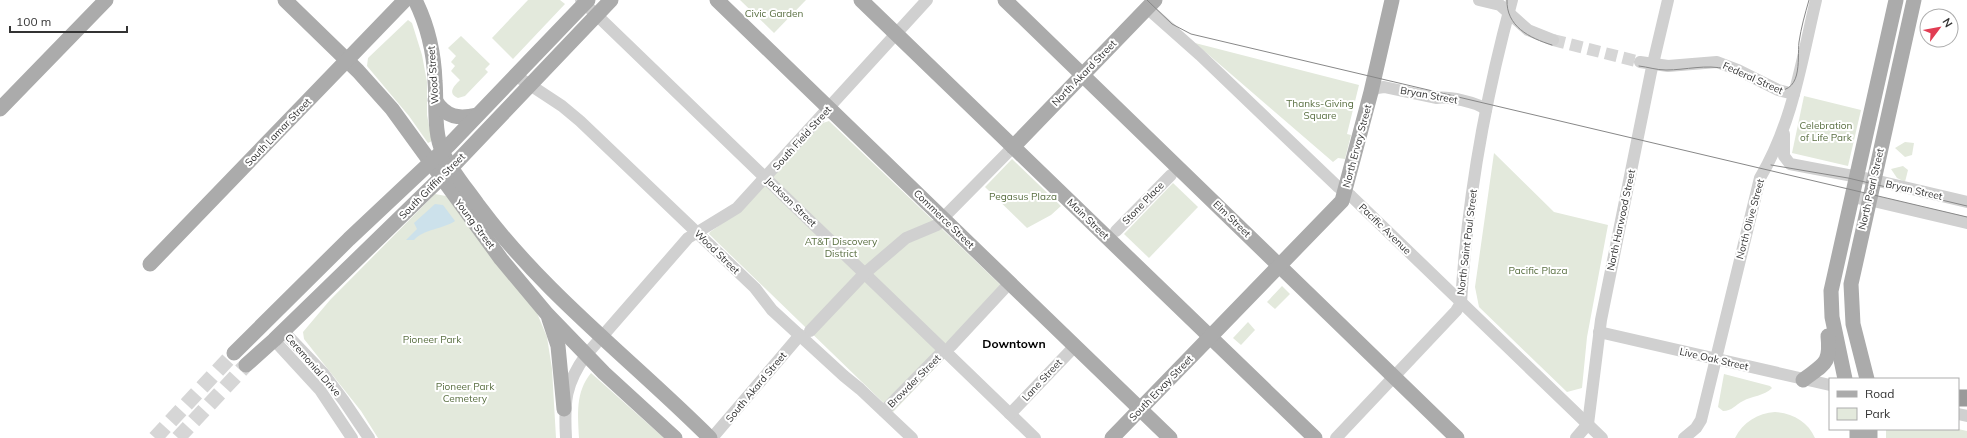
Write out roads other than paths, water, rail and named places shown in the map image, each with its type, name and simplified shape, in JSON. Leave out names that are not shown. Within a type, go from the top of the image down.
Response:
[{"type":"main road","points":[[0,109],[106,0]]},
{"type":"main road","name":"Young Street","points":[[285,0],[348,60],[392,109],[430,162],[446,173],[518,254],[601,338],[711,438]]},
{"type":"main road","name":"South Griffin Street","points":[[246,365],[279,336],[446,173],[611,0]]},
{"type":"main road","name":"Commerce Street","points":[[717,0],[829,109],[940,222],[1074,346],[1170,438]]},
{"type":"main road","name":"Main Street","points":[[861,0],[1209,338],[1315,438]]},
{"type":"main road","name":"Elm Street","points":[[1005,0],[1457,438]]},
{"type":"main road","name":"North Ervay Street","points":[[1209,338],[1342,201],[1371,92],[1392,0]]},
{"type":"main road","name":"North Pearl Street","points":[[1845,378],[1832,317],[1831,291],[1858,177],[1896,0]]},
{"type":"main road","points":[[1905,42],[1901,24],[1906,0]]},
{"type":"main road","name":"North Pearl Street","points":[[1868,378],[1861,359],[1851,313],[1850,298],[1853,272],[1914,0]]},
{"type":"main road","name":"South Lamar Street","points":[[150,264],[348,60],[408,1]]},
{"type":"main road","name":"Wood Street","points":[[408,1],[423,45],[434,67],[436,120],[442,151]]},
{"type":"main road","name":"South Griffin Street","points":[[234,353],[313,274],[442,151],[584,1]]},
{"type":"main road","name":"North Akard Street","points":[[1013,147],[1151,4]]},
{"type":"main road","points":[[435,100],[440,108],[452,116],[459,118],[477,114]]},
{"type":"main road","name":"Young Street","points":[[442,151],[446,173],[501,258],[547,314],[586,355],[675,438]]},
{"type":"main road","points":[[313,274],[328,288]]},
{"type":"main road","points":[[276,311],[272,325],[279,336]]},
{"type":"main road","points":[[1803,380],[1824,364],[1829,356],[1828,328],[1832,317],[1851,313]]},
{"type":"main road","points":[[547,314],[558,346],[564,409]]},
{"type":"main road","name":"South Ervay Street","points":[[1112,438],[1209,338]]},
{"type":"main road","points":[[1841,364],[1852,365],[1861,359]]},
{"type":"street","name":"South Field Street","points":[[566,438],[564,409],[567,389],[572,376],[586,355],[688,238],[737,208],[928,0]]},
{"type":"street","points":[[1479,0],[1500,5],[1528,30],[1544,38],[1553,40]]},
{"type":"street","name":"North Saint Paul Street","points":[[1336,438],[1456,311],[1460,303],[1467,228],[1486,110],[1512,0]]},
{"type":"street","name":"North Harwood Street","points":[[1588,424],[1599,332],[1653,64],[1668,0]]},
{"type":"street","name":"North Olive Street","points":[[1688,437],[1701,420],[1760,178],[1784,130],[1816,0]]},
{"type":"street","name":"Jackson Street","points":[[584,1],[596,15],[864,274],[947,348],[1035,438]]},
{"type":"street","name":"Pacific Avenue","points":[[1151,4],[1602,438]]},
{"type":"street","name":"Federal Street","points":[[1640,62],[1668,66],[1717,62],[1731,66],[1778,90],[1794,94]]},
{"type":"street","name":"Wood Street","points":[[515,75],[531,84],[580,121],[755,288],[772,310],[805,333],[912,438]]},
{"type":"street","name":"Bryan Street","points":[[1371,92],[1377,88],[1384,87],[1436,98],[1444,97],[1478,105],[1486,110]]},
{"type":"street","name":"Bryan Street","points":[[1784,130],[1784,156],[1790,164],[1874,180],[1967,202]]},
{"type":"street","name":"South Akard Street","points":[[711,438],[805,333],[864,274],[906,238],[940,222],[1013,147]]},
{"type":"street","name":"Stone Place","points":[[1116,231],[1171,175]]},
{"type":"street","name":"Bryan Street","points":[[1852,198],[1869,200],[1967,223]]},
{"type":"street","name":"Browder Street","points":[[884,411],[1004,289]]},
{"type":"street","name":"Live Oak Street","points":[[1599,332],[1829,385]]},
{"type":"street","name":"Ceremonial Drive","points":[[279,336],[320,390],[352,438]]},
{"type":"street","name":"Ceremonial Drive","points":[[279,336],[324,374],[369,438]]},
{"type":"street","name":"Lane Street","points":[[1010,414],[1074,346]]},
{"type":"street","points":[[1576,438],[1588,424]]},
{"type":"water","points":[[435,204],[443,205],[455,221],[445,226],[428,231],[418,236],[414,240],[406,240],[417,229],[414,223]]},
{"type":"tunnel","points":[[1553,40],[1640,62]]},
{"type":"tunnel","points":[[155,438],[234,353]]},
{"type":"tunnel","points":[[178,438],[246,365]]},
{"type":"tram line","points":[[1147,0],[1172,24],[1191,34],[1967,217]]},
{"type":"tram line","points":[[1507,0],[1510,17],[1520,30],[1535,39],[1552,45]]},
{"type":"tram line","points":[[1639,66],[1659,70],[1704,67],[1726,69],[1770,90],[1789,88],[1794,82],[1798,67],[1799,42],[1809,0]]},
{"type":"tram line","points":[[1771,165],[1848,178],[1967,206]]},
{"type":"district","name":"Downtown","points":[[1014,343]]},
{"type":"park label","name":"Civic Garden","points":[[774,13]]},
{"type":"park label","name":"Thanks-Giving Square","points":[[1320,108]]},
{"type":"park label","name":"Celebration of Life Park","points":[[1826,130]]},
{"type":"park label","name":"Pegasus Plaza","points":[[1023,196]]},
{"type":"park label","name":"AT&T Discovery District","points":[[841,246]]},
{"type":"park label","name":"Pacific Plaza","points":[[1538,270]]},
{"type":"park label","name":"Pioneer Park","points":[[432,339]]},
{"type":"park label","name":"Pioneer Park Cemetery","points":[[465,392]]}]
